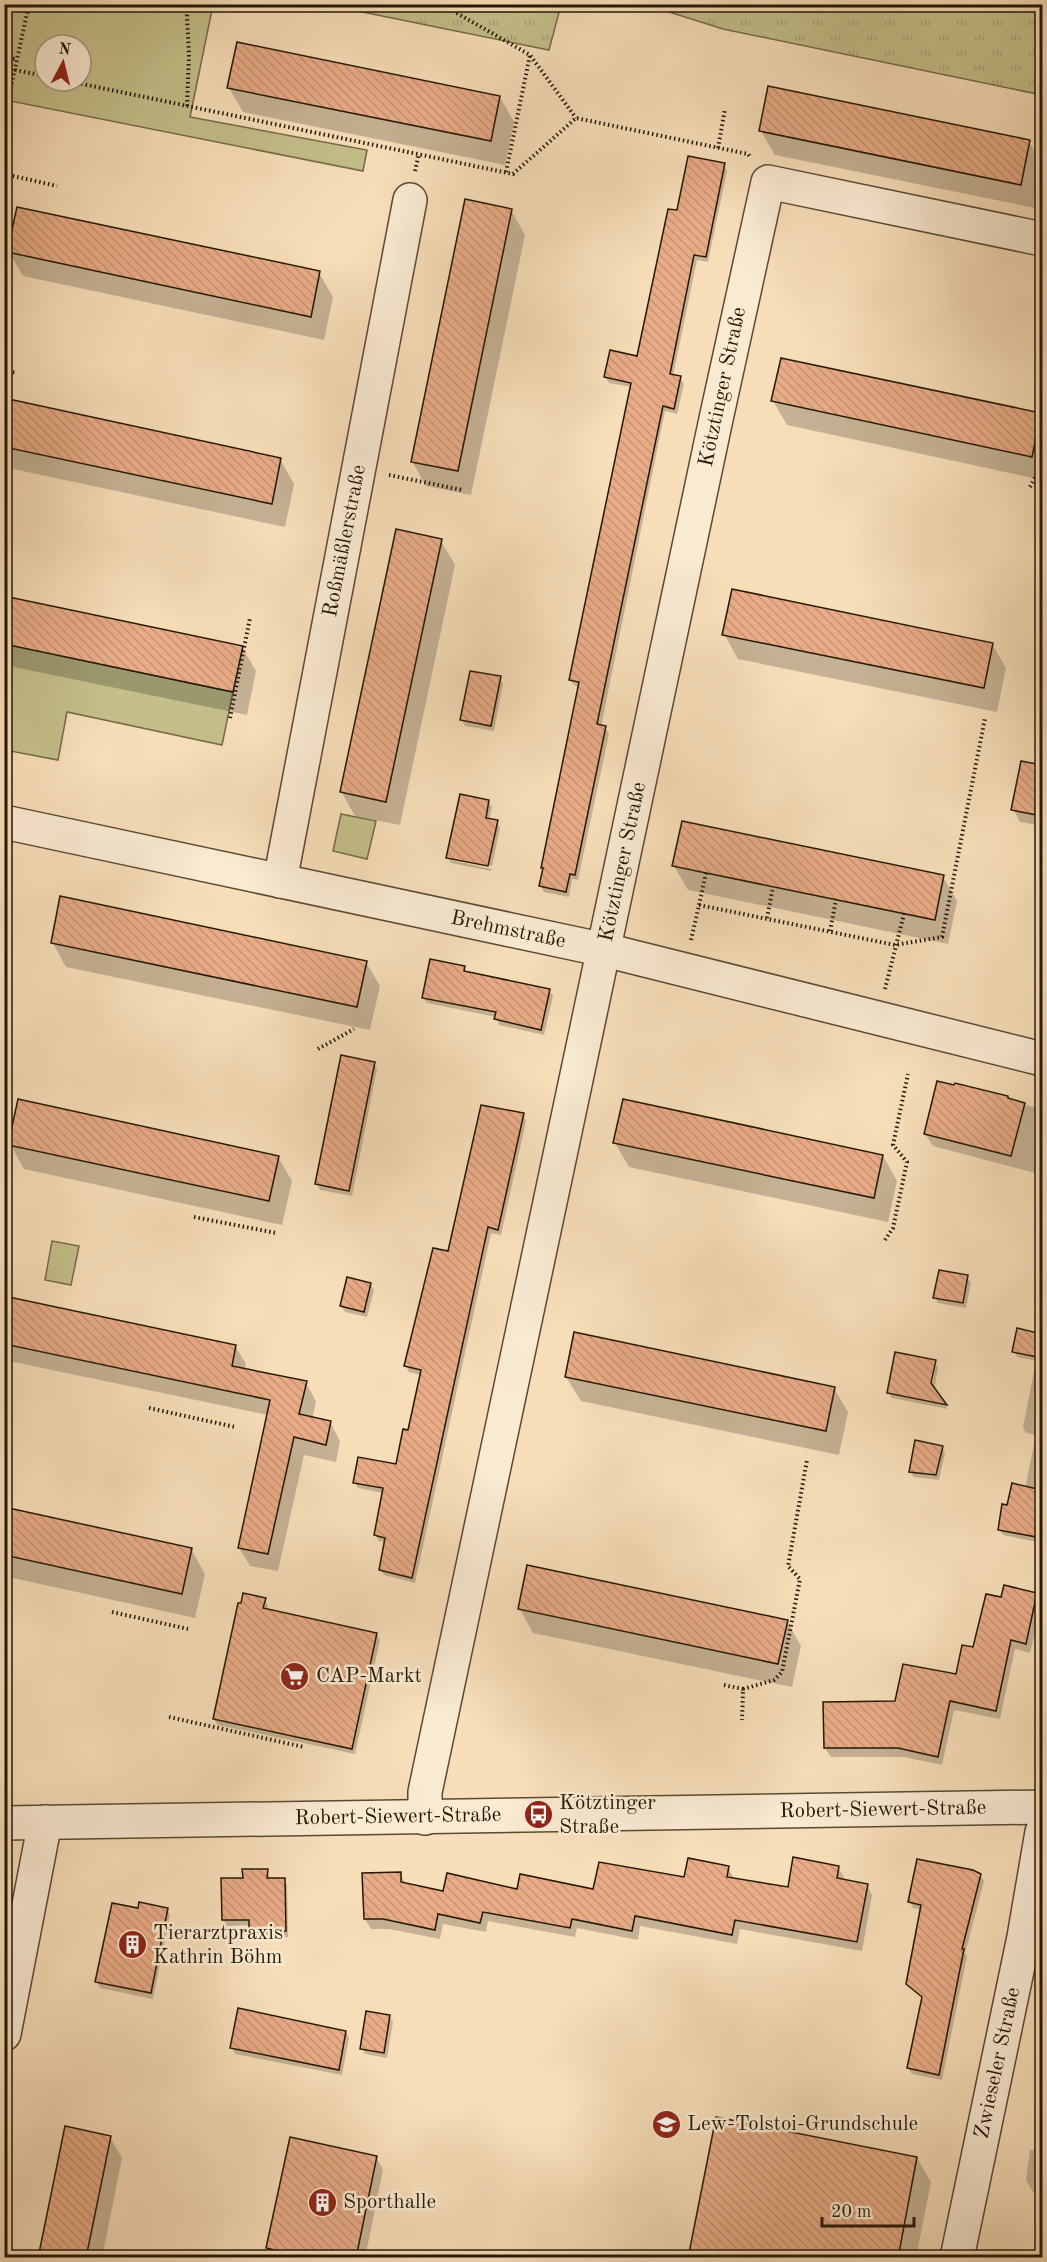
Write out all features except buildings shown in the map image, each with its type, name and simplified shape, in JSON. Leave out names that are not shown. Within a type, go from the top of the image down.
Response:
[{"type":"street","points":[[768,182],[1042,238]]},
{"type":"street","name":"Kötztinger Straße","points":[[425,1818],[425,1792],[768,182]]},
{"type":"street","name":"Roßmäßlerstraße","points":[[280,881],[410,200]]},
{"type":"street","name":"Brehmstraße","points":[[4,822],[605,950],[1042,1059]]},
{"type":"street","name":"Robert-Siewert-Straße","points":[[4,1823],[1042,1807]]},
{"type":"street","points":[[4,2034],[45,1822]]},
{"type":"street","name":"Zwieseler Straße","points":[[957,2258],[1028,1916],[1042,1832]]},
{"type":"path","points":[[4,119],[29,4]]},
{"type":"path","points":[[187,106],[189,54],[187,16],[190,4]]},
{"type":"path","points":[[441,4],[530,55],[576,118],[748,154],[768,182]]},
{"type":"path","points":[[506,172],[530,55]]},
{"type":"path","points":[[4,58],[17,59]]},
{"type":"path","points":[[15,70],[33,74]]},
{"type":"path","points":[[93,86],[513,174],[576,118]]},
{"type":"path","points":[[718,148],[725,109]]},
{"type":"path","points":[[4,174],[57,186]]},
{"type":"path","points":[[4,371],[17,374]]},
{"type":"path","points":[[1029,487],[1038,472],[1042,450]]},
{"type":"path","points":[[358,469],[462,490]]},
{"type":"path","points":[[230,718],[250,618]]},
{"type":"path","points":[[699,905],[895,945],[942,938],[985,718]]},
{"type":"path","points":[[685,970],[706,873]]},
{"type":"path","points":[[767,919],[773,887]]},
{"type":"path","points":[[830,932],[836,900]]},
{"type":"path","points":[[878,1018],[904,914]]},
{"type":"path","points":[[318,1049],[354,1029]]},
{"type":"path","points":[[885,1240],[894,1227],[907,1161],[893,1145],[908,1074]]},
{"type":"path","points":[[194,1216],[276,1233]]},
{"type":"path","points":[[149,1408],[235,1427]]},
{"type":"path","points":[[724,1685],[743,1689],[774,1680],[782,1672],[800,1579],[788,1566],[807,1460]]},
{"type":"path","points":[[112,1612],[188,1629]]},
{"type":"path","points":[[742,1720],[743,1689]]},
{"type":"path","points":[[169,1717],[303,1747]]},
{"type":"green space","points":[[4,5],[213,5],[190,117],[367,150],[363,171],[5,100]]},
{"type":"green space","points":[[328,5],[561,5],[549,50]]},
{"type":"green space","points":[[647,5],[1042,5],[1042,95],[723,29]]},
{"type":"green space","points":[[4,644],[233,692],[222,745],[67,712],[58,760],[5,750]]},
{"type":"green space","points":[[341,814],[376,821],[367,859],[333,851]]},
{"type":"green space","points":[[52,1241],[79,1246],[71,1285],[45,1280]]},
{"type":"place","name":"CAP-Markt","points":[[295,1676]]},
{"type":"place","name":"Kötztinger Straße","points":[[538,1815]]},
{"type":"place","name":"Tierarztpraxis Kathrin Böhm","points":[[132,1945]]},
{"type":"place","name":"Lew-Tolstoi-Grundschule","points":[[666,2124]]},
{"type":"place","name":"Sporthalle","points":[[322,2202]]}]
